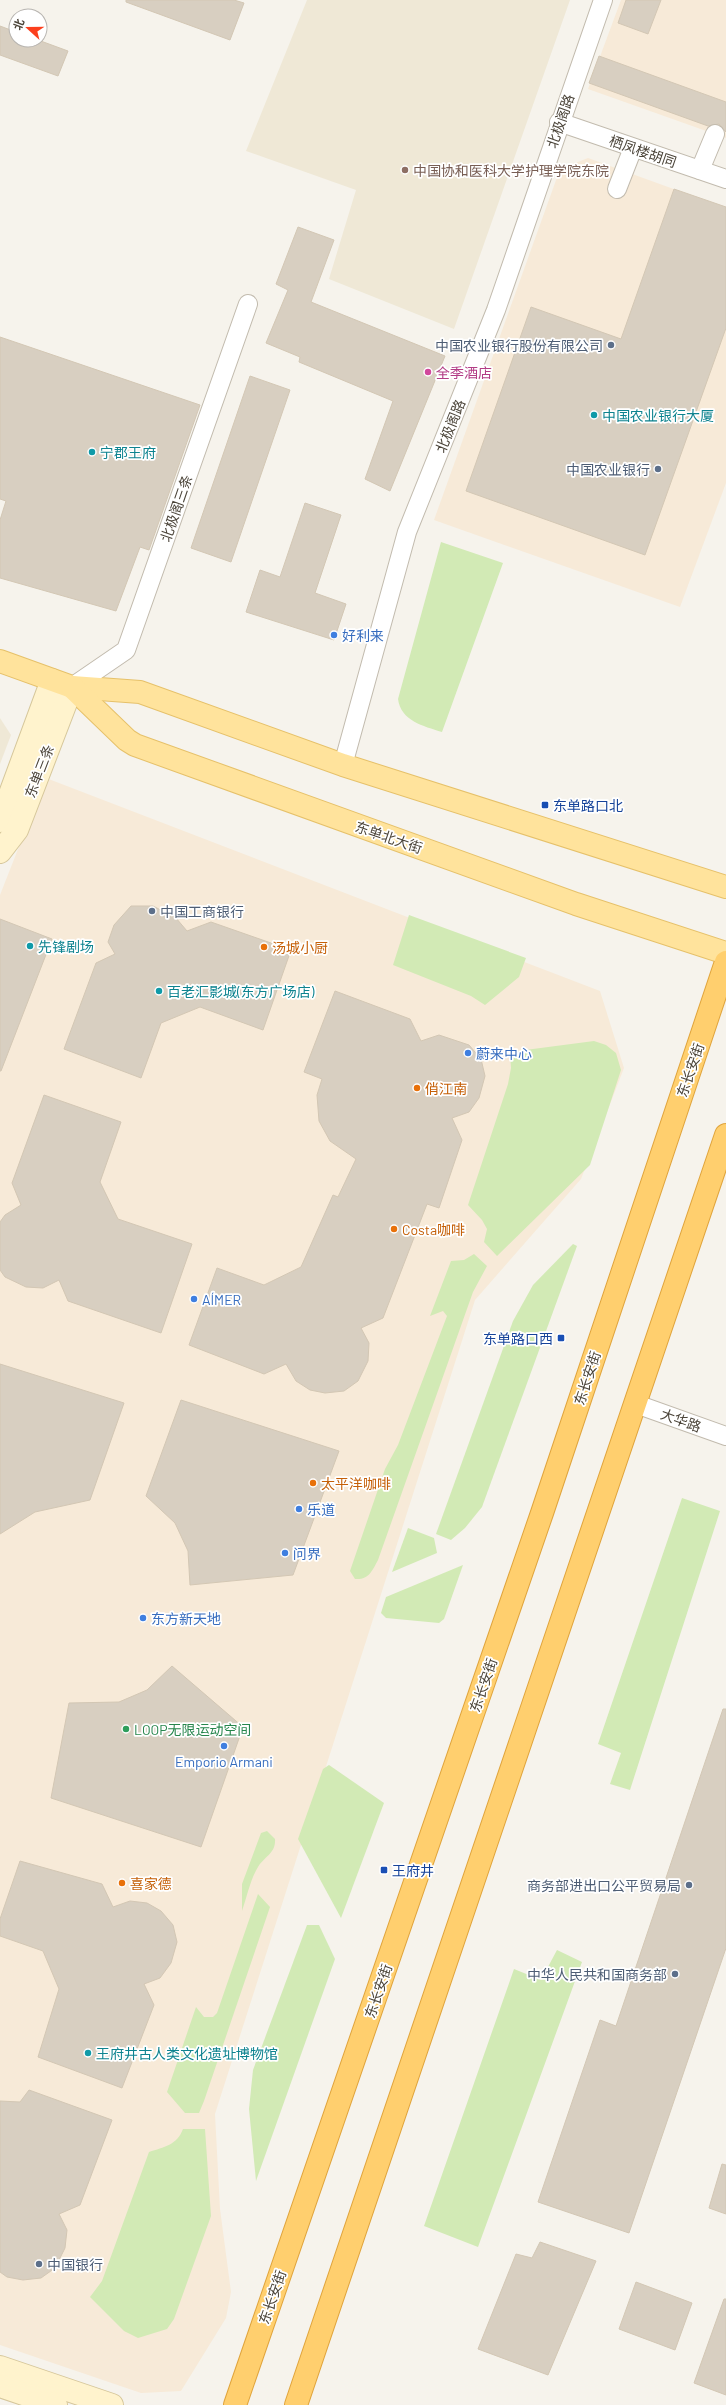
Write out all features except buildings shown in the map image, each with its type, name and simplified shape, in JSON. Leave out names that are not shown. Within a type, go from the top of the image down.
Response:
[{"type":"highway","name":"东长安街","points":[[235,2405],[542,1513],[726,962]]},
{"type":"highway","points":[[296,2405],[726,1135]]},
{"type":"main road","name":"东单北大街","points":[[0,661],[62,683],[140,692],[343,765],[726,887]]},
{"type":"main road","name":"东单北大街","points":[[62,683],[127,740],[135,745],[576,904],[726,953]]},
{"type":"street","name":"北极阁路","points":[[343,765],[407,532],[496,310],[603,0]]},
{"type":"street","name":"栖凤楼胡同","points":[[560,122],[726,179]]},
{"type":"street","points":[[700,170],[715,134]]},
{"type":"street","points":[[617,189],[633,148]]},
{"type":"street","name":"北极阁三条","points":[[62,683],[126,650],[248,304]]},
{"type":"street","name":"东单三条","points":[[0,821],[62,683]]},
{"type":"street","name":"东单三条","points":[[0,852],[17,830],[62,683]]},
{"type":"street","name":"大华路","points":[[636,1404],[726,1436]]},
{"type":"street","points":[[0,2367],[112,2405]]},
{"type":"street","points":[[0,2386],[56,2405]]},
{"type":"shaded area","name":"中国协和医科大学护理学院东院","points":[[307,0],[570,0],[454,329],[329,279],[356,190],[246,151]]},
{"type":"shaded area","points":[[621,0],[726,0],[726,138],[588,89]]},
{"type":"shaded area","name":"中国农业银行股份有限公司","points":[[588,158],[726,208],[726,483],[680,607],[434,520],[560,169]]},
{"type":"shaded area","points":[[0,718],[11,735],[0,764]]},
{"type":"shaded area","name":"东方新天地","points":[[46,778],[600,991],[624,1068],[581,1179],[475,1300],[215,2114],[220,2209],[231,2292],[226,2318],[181,2391],[141,2393],[0,2345],[0,895]]},
{"type":"green space","points":[[441,542],[503,563],[442,732],[421,725],[408,718],[403,713],[398,699]]},
{"type":"green space","points":[[409,915],[526,958],[519,977],[485,1005],[471,996],[393,965]]},
{"type":"green space","points":[[594,1041],[606,1045],[616,1053],[621,1070],[590,1165],[497,1256],[484,1242],[487,1229],[482,1220],[468,1205],[508,1084],[511,1068],[510,1052]]},
{"type":"green space","points":[[573,1244],[577,1246],[482,1507],[465,1528],[451,1540],[436,1534],[513,1321],[533,1285]]},
{"type":"green space","points":[[474,1254],[487,1266],[473,1292],[378,1560],[370,1574],[364,1578],[355,1579],[350,1571],[385,1469],[398,1445],[447,1316],[443,1311],[430,1316],[451,1261],[464,1260]]},
{"type":"green space","points":[[682,1498],[720,1511],[630,1790],[610,1784],[621,1753],[598,1744]]},
{"type":"green space","points":[[408,1528],[434,1538],[437,1553],[392,1572]]},
{"type":"green space","points":[[463,1565],[444,1619],[439,1623],[386,1618],[381,1613],[386,1597]]},
{"type":"green space","points":[[329,1765],[384,1803],[341,1918],[298,1839],[323,1769]]},
{"type":"green space","points":[[267,1831],[275,1839],[274,1848],[255,1872],[242,1911],[242,1884],[261,1833]]},
{"type":"green space","points":[[258,1894],[270,1907],[204,2101],[199,2113],[185,2113],[167,2092],[196,2007],[204,2017],[213,2017],[217,2013]]},
{"type":"green space","points":[[307,1925],[319,1925],[335,1959],[256,2181],[249,2109],[253,2070]]},
{"type":"green space","points":[[557,1950],[582,1962],[478,2247],[424,2226],[514,1969],[541,1980]]},
{"type":"green space","points":[[183,2129],[205,2129],[211,2216],[174,2319],[167,2329],[138,2338],[124,2331],[90,2297],[102,2281],[149,2152],[165,2147],[174,2142]]},
{"type":"place","name":"中国协和医科大学护理学院东院","points":[[405,170]]},
{"type":"place","name":"中国农业银行股份有限公司","points":[[611,345]]},
{"type":"place","name":"全季酒店","points":[[428,372]]},
{"type":"place","name":"中国农业银行大厦","points":[[594,415]]},
{"type":"place","name":"宁郡王府","points":[[92,452]]},
{"type":"place","name":"中国农业银行","points":[[658,469]]},
{"type":"place","name":"好利来","points":[[334,635]]},
{"type":"place","name":"东单路口北","points":[[545,805]]},
{"type":"place","name":"中国工商银行","points":[[152,911]]},
{"type":"place","name":"先锋剧场","points":[[30,946]]},
{"type":"place","name":"汤城小厨","points":[[264,947]]},
{"type":"place","name":"百老汇影城(东方广场店)","points":[[159,991]]},
{"type":"place","name":"蔚来中心","points":[[468,1053]]},
{"type":"place","name":"俏江南","points":[[417,1088]]},
{"type":"place","name":"Costa咖啡","points":[[394,1229]]},
{"type":"place","name":"AÍMER","points":[[194,1299]]},
{"type":"place","name":"东单路口西","points":[[561,1338]]},
{"type":"place","name":"太平洋咖啡","points":[[313,1483]]},
{"type":"place","name":"乐道","points":[[299,1509]]},
{"type":"place","name":"问界","points":[[285,1553]]},
{"type":"place","name":"东方新天地","points":[[143,1618]]},
{"type":"place","name":"LOOP无限运动空间","points":[[126,1729]]},
{"type":"place","name":"Emporio Armani","points":[[224,1746]]},
{"type":"place","name":"王府井","points":[[384,1870]]},
{"type":"place","name":"喜家德","points":[[122,1883]]},
{"type":"place","name":"商务部进出口公平贸易局","points":[[689,1885]]},
{"type":"place","name":"中华人民共和国商务部","points":[[675,1974]]},
{"type":"place","name":"王府井古人类文化遗址博物馆","points":[[88,2053]]},
{"type":"place","name":"中国银行","points":[[39,2264]]}]
